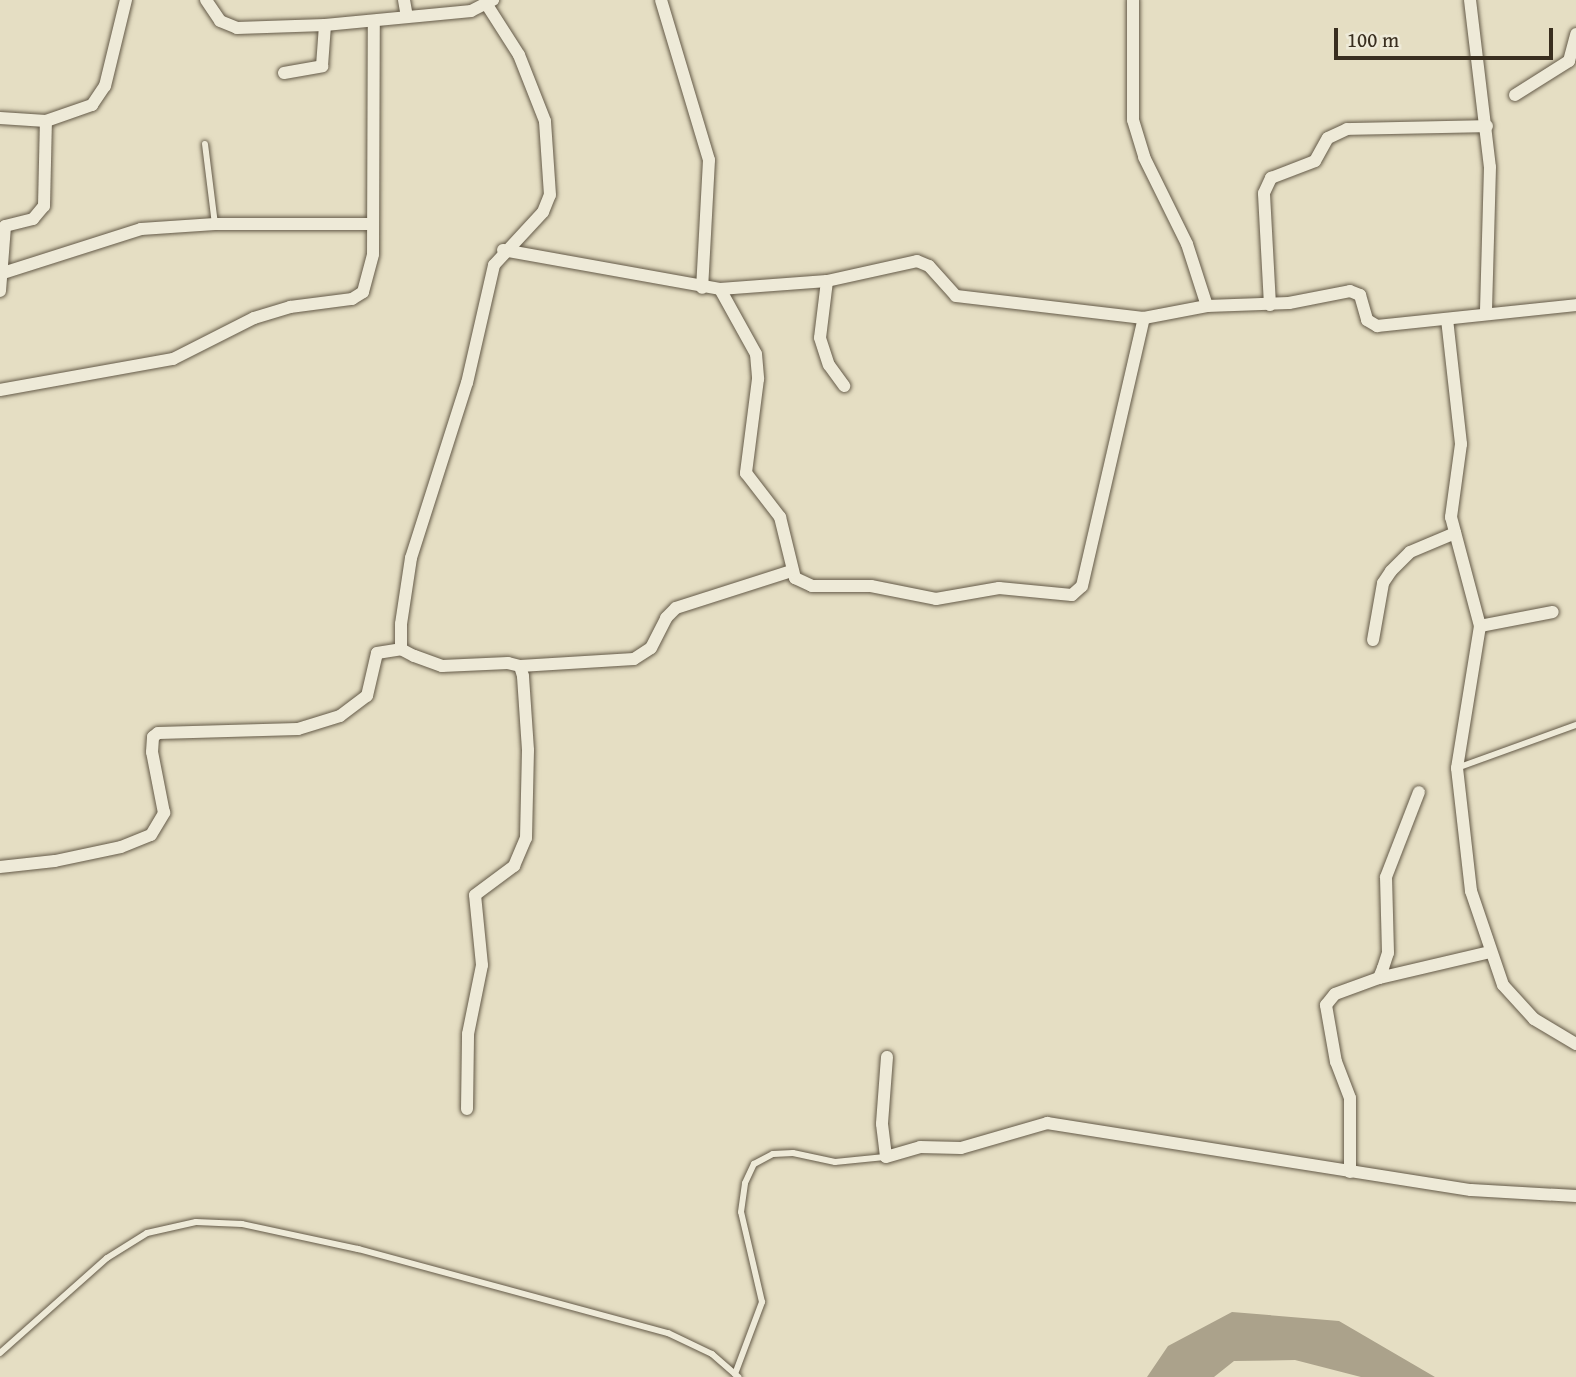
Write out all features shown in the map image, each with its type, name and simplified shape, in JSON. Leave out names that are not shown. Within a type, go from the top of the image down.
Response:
[{"type":"street","points":[[0,118],[46,121],[80,112],[102,94],[126,0]]},
{"type":"street","points":[[206,0],[227,27],[374,21],[471,11],[490,3],[531,81],[545,121],[551,166],[547,207],[503,250],[494,265],[467,383],[411,558],[402,611],[401,649]]},
{"type":"street","points":[[404,0],[407,17]]},
{"type":"street","points":[[661,0],[709,160],[702,288]]},
{"type":"street","points":[[1133,0],[1133,120],[1144,157],[1187,244],[1207,306]]},
{"type":"street","points":[[1470,0],[1490,167],[1486,313]]},
{"type":"street","points":[[0,390],[173,359],[271,312],[352,299],[369,282],[373,224],[374,21]]},
{"type":"street","points":[[284,73],[322,65],[325,25]]},
{"type":"street","points":[[1515,95],[1569,61],[1576,34]]},
{"type":"street","points":[[0,291],[4,273],[5,226],[33,219],[44,206],[46,121]]},
{"type":"street","points":[[1270,305],[1265,193],[1271,178],[1315,161],[1328,138],[1347,129],[1487,126]]},
{"type":"street","points":[[4,273],[141,229],[215,224],[373,224]]},
{"type":"street","points":[[503,250],[702,288],[720,289],[827,281],[917,261],[929,266],[956,296],[1144,318],[1207,306],[1270,305],[1350,291],[1360,295],[1372,325],[1576,305]]},
{"type":"street","points":[[827,281],[820,338],[829,365],[844,386]]},
{"type":"street","points":[[720,289],[756,354],[758,379],[746,473],[780,517],[791,571],[812,586],[871,586],[936,599],[999,588],[1061,595],[1078,592],[1086,576],[1113,467],[1144,318]]},
{"type":"street","points":[[1447,319],[1461,444],[1453,488],[1455,533],[1480,626],[1457,768],[1471,891],[1503,985],[1519,1005],[1576,1044]]},
{"type":"street","points":[[1373,640],[1383,583],[1391,571],[1410,552],[1455,533]]},
{"type":"street","points":[[0,867],[55,861],[121,847],[151,835],[164,813],[152,752],[153,737],[158,733],[298,729],[340,716],[367,696],[377,653],[401,649],[442,666],[520,666],[634,659],[651,648],[666,618],[676,608],[791,571]]},
{"type":"street","points":[[1480,626],[1553,612]]},
{"type":"street","points":[[467,1109],[468,1034],[482,965],[475,895],[514,866],[526,838],[528,750],[520,666]]},
{"type":"street","points":[[1379,978],[1388,953],[1385,877],[1419,792]]},
{"type":"street","points":[[1350,1172],[1350,1098],[1336,1062],[1325,1005],[1335,994],[1379,978],[1490,952]]},
{"type":"street","points":[[887,1057],[883,1124],[886,1157],[929,1146],[961,1148],[1047,1123],[1472,1190],[1576,1196]]},
{"type":"lane","points":[[205,144],[215,224]]},
{"type":"lane","points":[[1457,768],[1576,725]]},
{"type":"lane","points":[[0,1353],[107,1258],[147,1233],[196,1222],[242,1224],[358,1249],[668,1333],[712,1354],[736,1376],[762,1302],[741,1212],[745,1183],[754,1164],[773,1154],[835,1162],[886,1157]]},
{"type":"shaded area","points":[[1232,1312],[1339,1321],[1435,1377],[1361,1377],[1295,1360],[1234,1361],[1214,1377],[1147,1377],[1168,1346]]}]
